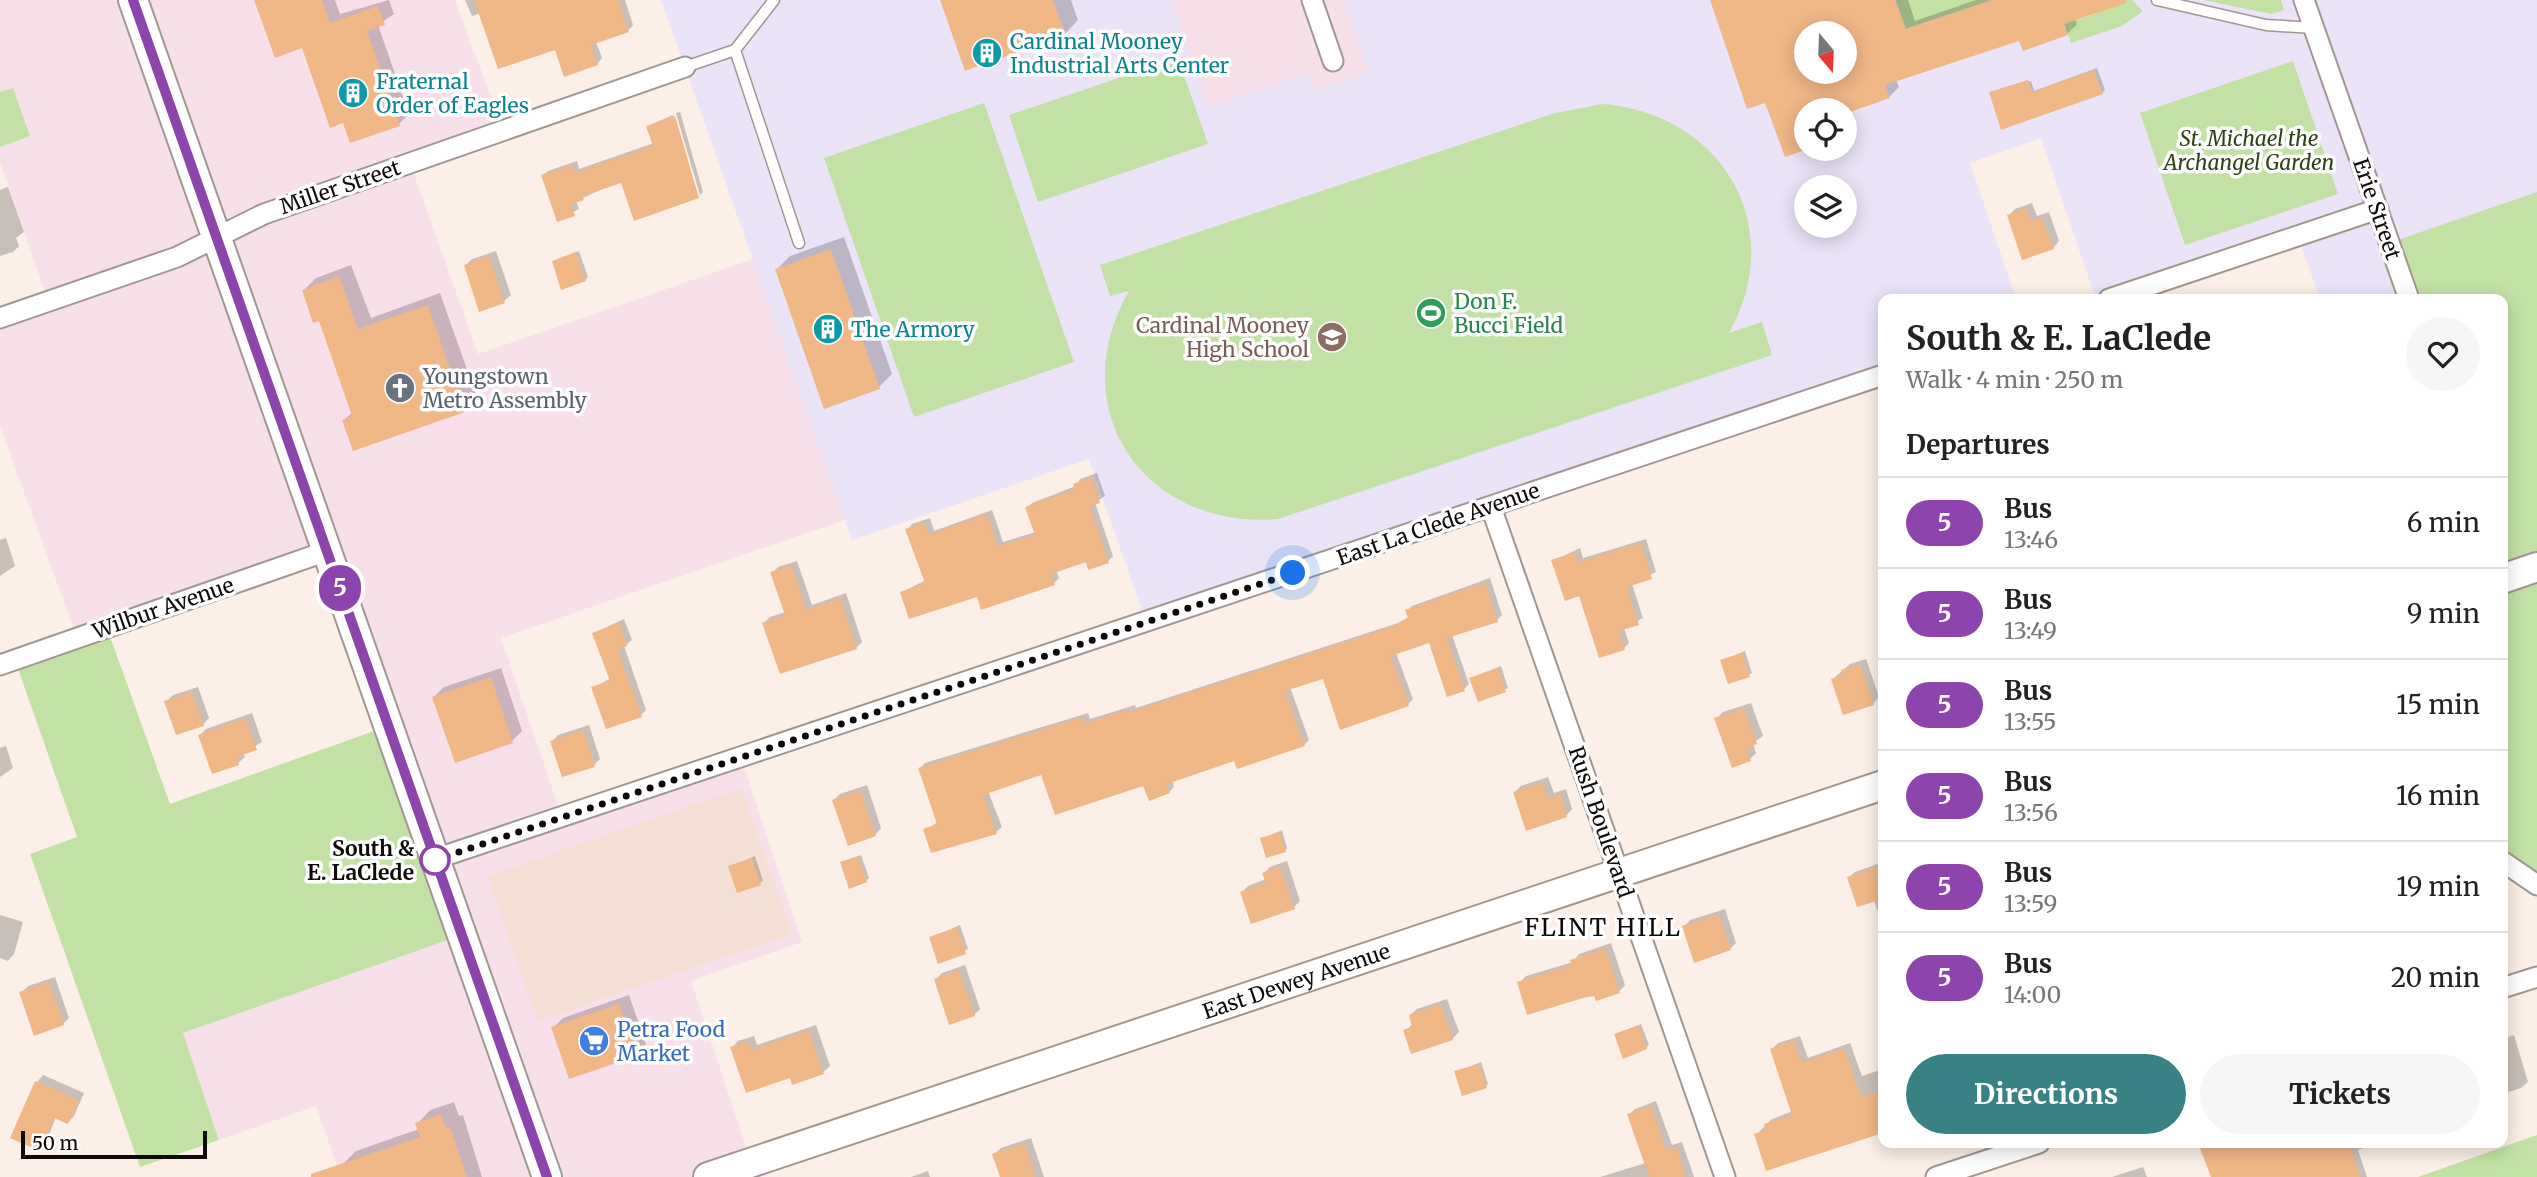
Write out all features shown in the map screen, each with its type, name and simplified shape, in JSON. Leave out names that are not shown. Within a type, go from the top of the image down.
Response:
[{"type":"street","points":[[133,0],[547,1177]]},
{"type":"street","points":[[1312,0],[1333,61]]},
{"type":"street","name":"Erie Street","points":[[2304,0],[2407,294]]},
{"type":"street","name":"Miller Street","points":[[0,318],[177,257],[264,214],[685,67]]},
{"type":"street","points":[[2124,294],[2378,209]]},
{"type":"street","name":"East La Clede Avenue","points":[[435,859],[1878,377]]},
{"type":"street","name":"Rush Boulevard","points":[[1491,507],[1726,1177]]},
{"type":"street","name":"Wilbur Avenue","points":[[0,665],[327,551]]},
{"type":"street","points":[[2508,576],[2537,567]]},
{"type":"street","name":"East Dewey Avenue","points":[[708,1177],[1878,787]]},
{"type":"street","points":[[2508,865],[2537,885]]},
{"type":"street","points":[[2508,986],[2537,976]]},
{"type":"street","points":[[1936,1177],[2024,1148]]},
{"type":"lane","points":[[685,67],[735,50],[774,0]]},
{"type":"lane","points":[[2157,0],[2266,25],[2314,29]]},
{"type":"lane","points":[[735,50],[799,243]]},
{"type":"shaded area","points":[[0,0],[455,0],[503,130],[410,163],[478,354],[753,259],[845,520],[501,638],[562,817],[741,757],[802,942],[691,981],[756,1177],[341,1177],[316,1106],[219,1140],[183,1033],[461,935],[327,552],[77,638],[0,426],[0,318],[48,301],[0,162]]},
{"type":"shaded area","name":"Cardinal Mooney High School","points":[[661,0],[1171,0],[1208,107],[1308,73],[1315,91],[1368,72],[1344,0],[2537,0],[2537,193],[2415,294],[2318,294],[2298,236],[2124,294],[2094,294],[2041,138],[1970,163],[2014,294],[1878,294],[1878,377],[1146,622],[1089,459],[852,540]]},
{"type":"shaded area","points":[[1171,0],[1344,0],[1369,72],[1315,91],[1308,73],[1208,108]]},
{"type":"shaded area","points":[[742,788],[792,934],[538,1021],[487,876]]},
{"type":"green space","points":[[1896,0],[1992,0],[1905,29]]},
{"type":"green space","points":[[2094,0],[2132,0],[2143,11],[2122,26],[2071,43],[2064,24],[2098,13]]},
{"type":"green space","points":[[2203,0],[2281,0],[2284,10],[2271,14]]},
{"type":"green space","points":[[1178,58],[1208,144],[1038,202],[1009,115]]},
{"type":"green space","name":"St. Michael the Archangel Garden","points":[[2293,61],[2338,194],[2185,245],[2140,113]]},
{"type":"green space","points":[[13,88],[30,136],[0,147],[0,92]]},
{"type":"green space","points":[[984,103],[1074,362],[914,417],[824,158]]},
{"type":"green space","points":[[1603,104],[1645,112],[1681,129],[1711,153],[1733,182],[1747,216],[1751,253],[1746,293],[1729,333],[1762,322],[1772,355],[1278,519],[1231,517],[1189,505],[1154,483],[1128,453],[1111,418],[1105,378],[1110,335],[1129,291],[1110,296],[1100,265],[1555,113]]},
{"type":"green space","points":[[2537,192],[2537,885],[2508,865],[2508,294],[2407,294],[2389,243]]},
{"type":"green space","points":[[107,628],[170,804],[388,726],[462,935],[183,1033],[219,1140],[140,1167],[30,854],[77,837],[15,660]]},
{"type":"green space","points":[[2537,1135],[2537,1177],[2418,1177],[2500,1148],[2508,1148],[2508,1145]]},
{"type":"building","points":[[254,0],[322,0],[330,23],[378,6],[385,25],[367,31],[400,126],[350,143],[343,123],[330,128],[302,48],[275,58]]},
{"type":"building","points":[[474,0],[618,0],[629,32],[591,45],[598,65],[564,77],[555,50],[498,69]]},
{"type":"building","name":"Cardinal Mooney Industrial Arts Center","points":[[940,0],[1053,0],[1066,35],[965,71]]},
{"type":"building","points":[[1710,0],[1895,0],[1906,29],[1992,0],[2126,0],[2126,3],[2064,24],[2068,35],[2023,51],[2019,41],[1885,85],[1890,98],[1857,109],[1857,98],[1794,98],[1794,154],[1785,157],[1765,103],[1747,109]]},
{"type":"building","points":[[2094,70],[2103,94],[2001,130],[1989,92],[2028,80],[2032,92]]},
{"type":"building","points":[[675,116],[699,198],[634,221],[621,183],[582,196],[584,200],[571,204],[575,216],[557,222],[541,175],[572,165],[574,173],[653,146],[646,126]]},
{"type":"building","points":[[2026,208],[2031,221],[2042,217],[2054,249],[2022,260],[2007,215]]},
{"type":"building","name":"The Armory","points":[[831,249],[880,389],[824,409],[775,269]]},
{"type":"building","points":[[576,252],[586,281],[561,290],[552,261]]},
{"type":"building","points":[[489,256],[505,303],[479,312],[464,265]]},
{"type":"building","name":"Youngstown Metro Assembly","points":[[339,276],[358,329],[428,305],[465,412],[353,451],[342,420],[352,416],[319,321],[313,323],[302,290]]},
{"type":"building","points":[[1092,477],[1100,503],[1090,506],[1109,563],[1088,570],[1086,562],[1051,574],[1055,585],[981,610],[977,597],[909,619],[900,592],[925,583],[905,529],[924,522],[929,535],[987,514],[998,546],[1035,535],[1025,507],[1075,489],[1073,484]]},
{"type":"building","points":[[1641,543],[1652,579],[1627,587],[1639,625],[1619,631],[1625,650],[1599,658],[1579,596],[1565,601],[1551,560],[1575,552],[1578,562]]},
{"type":"building","points":[[791,565],[806,610],[840,598],[857,649],[780,674],[762,623],[785,615],[770,572]]},
{"type":"building","points":[[1485,582],[1498,622],[1447,638],[1465,691],[1447,697],[1429,643],[1391,656],[1409,706],[1340,730],[1323,679],[1285,691],[1305,746],[1237,769],[1234,761],[1167,784],[1170,793],[1149,801],[1143,786],[1055,815],[1041,775],[983,795],[997,834],[931,853],[923,829],[937,824],[918,768],[1083,717],[1085,723],[1130,709],[1131,712],[1391,627],[1408,618],[1405,610]]},
{"type":"building","points":[[619,623],[627,646],[618,650],[642,717],[606,729],[591,687],[610,681],[592,633]]},
{"type":"building","points":[[1742,653],[1750,677],[1728,684],[1720,660]]},
{"type":"building","points":[[1860,664],[1874,705],[1843,715],[1831,679],[1843,675],[1841,670]]},
{"type":"building","points":[[1498,668],[1506,692],[1478,702],[1469,678]]},
{"type":"building","points":[[491,677],[513,743],[455,763],[432,697]]},
{"type":"building","points":[[192,692],[204,726],[176,735],[164,701]]},
{"type":"building","points":[[1744,708],[1757,744],[1746,748],[1751,761],[1732,768],[1714,718]]},
{"type":"building","points":[[245,718],[257,750],[237,757],[239,765],[212,774],[198,735]]},
{"type":"building","points":[[583,730],[595,767],[562,777],[550,741]]},
{"type":"building","points":[[1542,782],[1547,798],[1560,794],[1567,817],[1526,831],[1513,792]]},
{"type":"building","points":[[860,790],[876,836],[848,846],[832,800]]},
{"type":"building","points":[[1280,832],[1286,852],[1266,858],[1260,838]]},
{"type":"building","points":[[858,856],[867,882],[849,889],[840,862]]},
{"type":"building","points":[[752,858],[761,885],[737,893],[728,866]]},
{"type":"building","points":[[1280,866],[1295,909],[1251,924],[1240,892],[1266,883],[1262,873]]},
{"type":"building","points":[[1878,867],[1878,901],[1857,907],[1847,877]]},
{"type":"building","points":[[1718,914],[1731,950],[1694,963],[1682,926]]},
{"type":"building","points":[[957,927],[966,954],[938,964],[929,937]]},
{"type":"building","points":[[1605,948],[1620,993],[1596,1001],[1594,996],[1583,998],[1527,1015],[1517,982],[1572,965],[1570,960]]},
{"type":"building","points":[[959,970],[975,1016],[949,1025],[934,979]]},
{"type":"building","points":[[49,982],[64,1025],[34,1036],[19,992]]},
{"type":"building","name":"Petra Food Market","points":[[619,1004],[637,1056],[569,1079],[551,1027]]},
{"type":"building","points":[[1441,1004],[1453,1040],[1411,1054],[1403,1030],[1412,1027],[1409,1015]]},
{"type":"building","points":[[1639,1025],[1647,1049],[1623,1059],[1614,1034]]},
{"type":"building","points":[[809,1030],[824,1074],[792,1085],[790,1078],[746,1093],[730,1047],[748,1041],[751,1050]]},
{"type":"building","points":[[1794,1040],[1802,1063],[1844,1048],[1861,1097],[1878,1091],[1878,1135],[1766,1171],[1754,1134],[1766,1130],[1764,1124],[1792,1115],[1770,1049]]},
{"type":"building","points":[[1479,1064],[1487,1088],[1462,1096],[1454,1071]]},
{"type":"building","points":[[35,1081],[79,1100],[68,1124],[54,1118],[40,1151],[10,1138]]},
{"type":"building","points":[[1651,1106],[1666,1150],[1676,1147],[1686,1177],[1649,1177],[1627,1114]]},
{"type":"building","points":[[441,1114],[446,1128],[450,1127],[467,1177],[311,1177],[311,1174],[420,1137],[415,1123]]},
{"type":"building","points":[[1025,1143],[1036,1177],[1000,1177],[992,1154]]},
{"type":"building","points":[[2200,1148],[2351,1148],[2361,1177],[2211,1177]]},
{"type":"bus line","name":"5","points":[[133,0],[547,1177]]},
{"type":"place","name":"Cardinal Mooney Industrial Arts Center","points":[[987,53]]},
{"type":"place","name":"Fraternal Order of Eagles","points":[[353,93]]},
{"type":"place","name":"Don F. Bucci Field","points":[[1431,313]]},
{"type":"place","name":"The Armory","points":[[828,329]]},
{"type":"place","name":"Cardinal Mooney High School","points":[[1332,337]]},
{"type":"place","name":"Youngstown Metro Assembly","points":[[400,388]]},
{"type":"place","name":"South & E. LaClede","points":[[435,860]]},
{"type":"place","name":"Petra Food Market","points":[[594,1041]]},
{"type":"district","name":"FLINT HILL","points":[[1603,927]]},
{"type":"route","points":[[435,860],[1293,573]]}]
